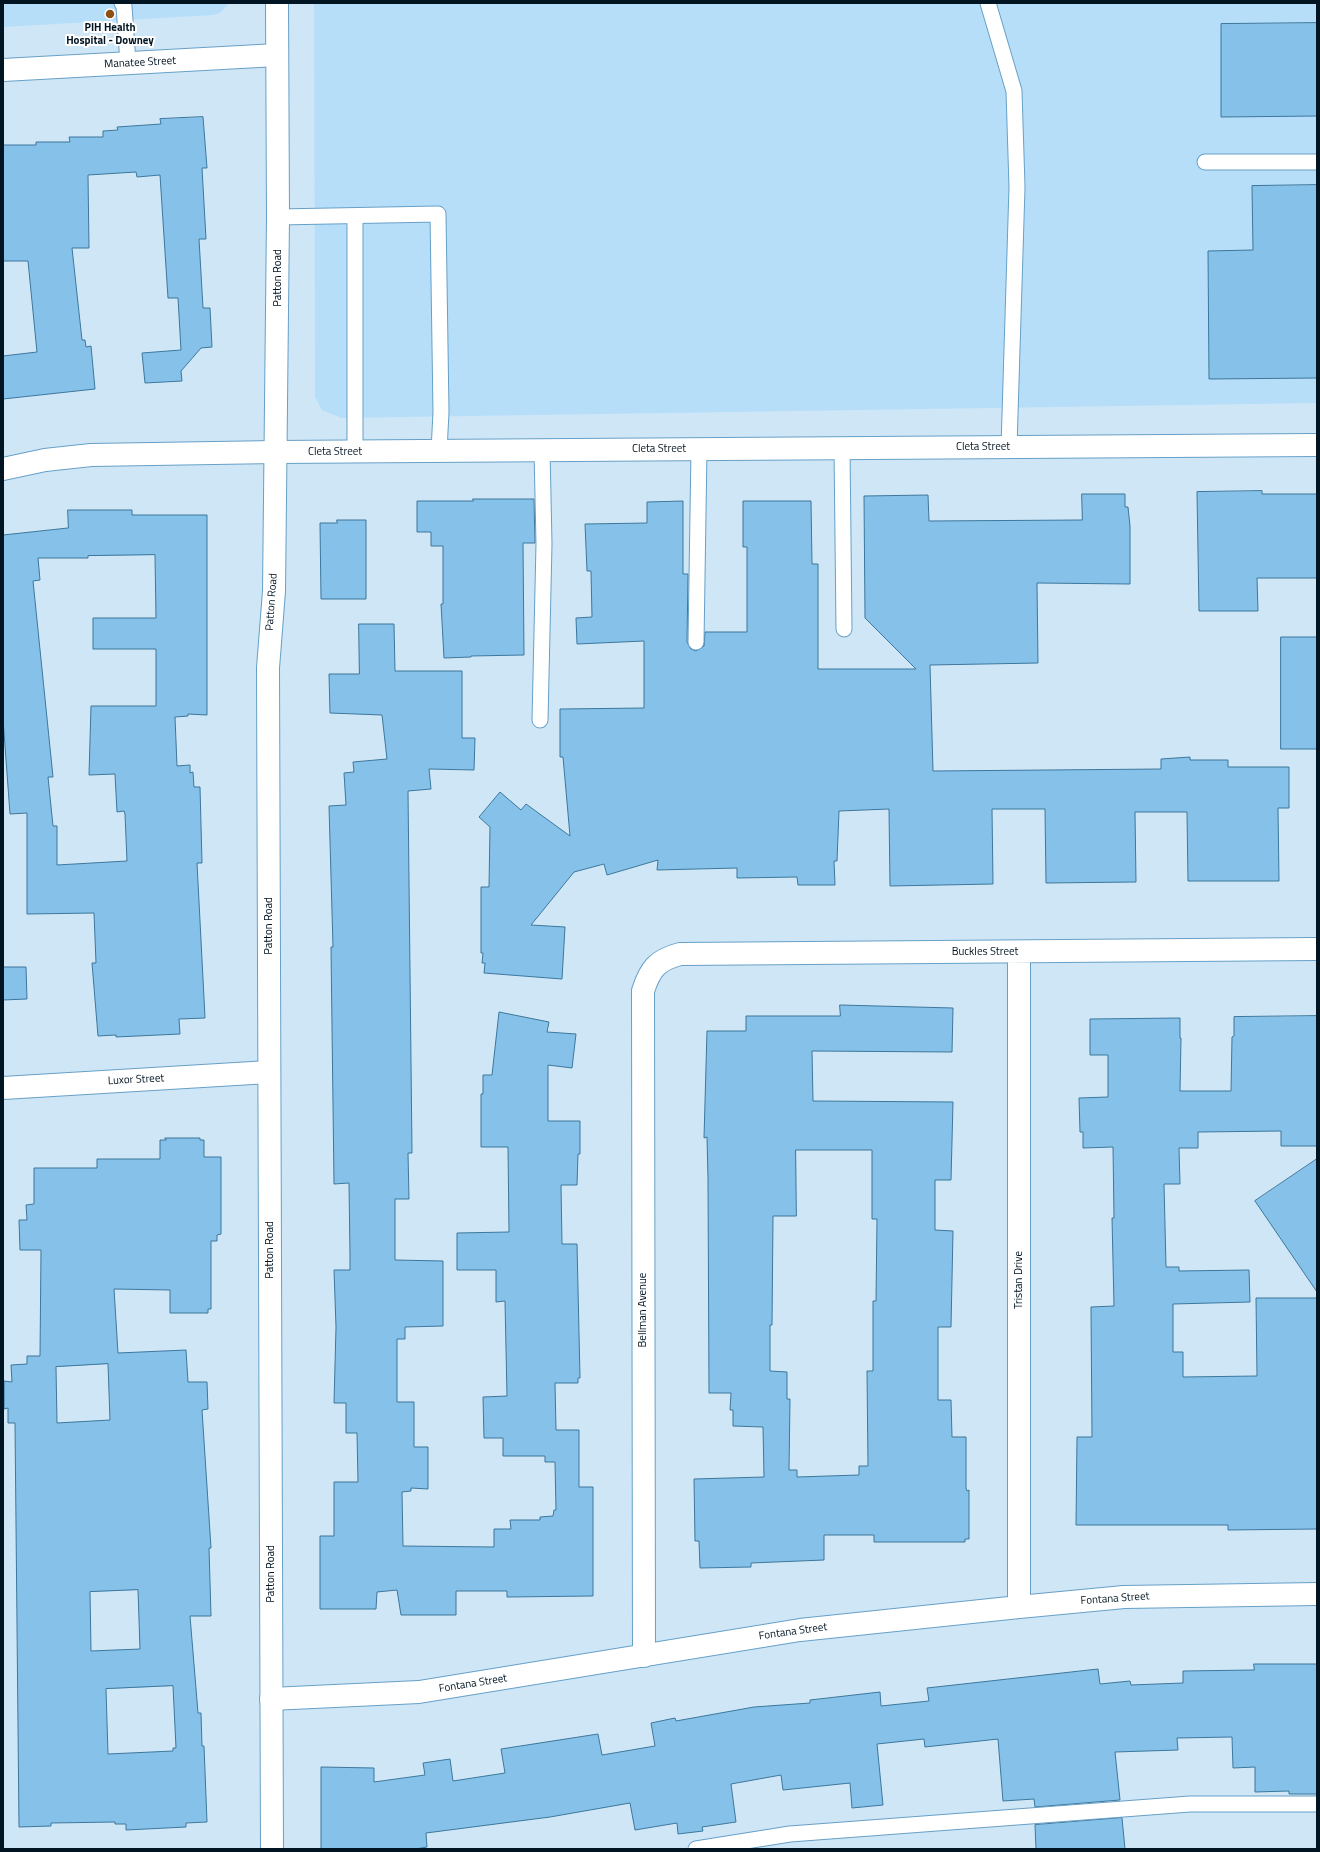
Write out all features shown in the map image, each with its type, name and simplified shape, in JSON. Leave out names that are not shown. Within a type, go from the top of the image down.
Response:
[{"type":"street","name":"Patton Road","points":[[272,1849],[268,668],[274,591],[276,452],[278,217],[277,3]]},
{"type":"street","name":"Manatee Street","points":[[3,70],[277,55]]},
{"type":"street","name":"Cleta Street","points":[[3,469],[46,460],[91,455],[276,452],[1317,444]]},
{"type":"street","name":"Buckles Street","points":[[655,966],[667,958],[680,954],[1317,949]]},
{"type":"street","name":"Tristan Drive","points":[[1019,952],[1019,1607]]},
{"type":"street","name":"Bellman Avenue","points":[[644,1656],[643,991],[648,977],[655,966]]},
{"type":"street","name":"Luxor Street","points":[[3,1088],[269,1072]]},
{"type":"street","name":"Fontana Street","points":[[271,1699],[419,1692],[800,1630],[1019,1607],[1124,1597],[1317,1594]]},
{"type":"lane","points":[[122,3],[124,6],[128,63]]},
{"type":"lane","points":[[988,3],[1014,91],[1017,187],[1009,447]]},
{"type":"lane","points":[[1205,162],[1317,162]]},
{"type":"lane","points":[[278,217],[438,214],[441,412],[439,451]]},
{"type":"lane","points":[[355,216],[355,452]]},
{"type":"lane","points":[[842,448],[844,629]]},
{"type":"lane","points":[[696,642],[699,449]]},
{"type":"lane","points":[[540,720],[544,544],[542,450]]},
{"type":"lane","points":[[696,1849],[790,1834],[1174,1806],[1317,1804]]},
{"type":"shaded area","name":"PIH Health Hospital - Downey","points":[[3,3],[229,3],[220,13],[213,15],[3,27]]},
{"type":"shaded area","points":[[314,3],[1317,3],[1317,403],[341,418],[322,410],[315,397]]},
{"type":"building","points":[[1317,23],[1317,116],[1221,117],[1221,24]]},
{"type":"building","points":[[203,117],[207,168],[202,168],[206,239],[199,239],[203,308],[210,308],[212,347],[201,348],[181,371],[182,381],[145,383],[142,353],[181,350],[178,298],[168,298],[160,175],[137,177],[136,172],[88,175],[89,248],[72,248],[82,340],[85,340],[86,347],[91,346],[95,389],[3,399],[3,356],[37,352],[28,261],[3,261],[3,145],[36,145],[36,142],[70,142],[69,137],[103,137],[103,131],[118,130],[117,127],[161,124],[160,119]]},
{"type":"building","points":[[1317,185],[1317,378],[1209,379],[1208,251],[1253,250],[1252,186]]},
{"type":"building","points":[[1262,491],[1262,494],[1317,494],[1317,578],[1257,578],[1258,611],[1199,611],[1197,492]]},
{"type":"building","points":[[1082,494],[1125,494],[1125,507],[1128,507],[1130,526],[1130,584],[1037,583],[1038,663],[930,665],[933,771],[1161,769],[1161,759],[1190,757],[1190,760],[1228,760],[1228,767],[1289,767],[1289,808],[1278,808],[1279,881],[1188,881],[1187,812],[1135,812],[1136,882],[1046,883],[1045,809],[992,809],[993,884],[890,886],[889,809],[839,811],[837,861],[834,861],[835,885],[798,885],[797,877],[737,878],[737,868],[657,870],[658,860],[607,875],[604,864],[574,872],[531,925],[565,927],[562,979],[484,973],[485,963],[482,963],[483,953],[481,953],[481,887],[489,887],[490,827],[479,817],[500,792],[521,810],[526,804],[570,836],[563,757],[560,757],[560,709],[644,708],[644,641],[577,644],[576,618],[592,617],[591,571],[587,571],[585,524],[647,523],[647,502],[683,501],[683,574],[688,574],[687,642],[691,649],[696,651],[704,646],[705,632],[747,632],[747,547],[743,547],[743,501],[811,501],[812,564],[818,564],[818,669],[916,669],[865,618],[864,496],[928,495],[929,521],[1082,520]]},
{"type":"building","points":[[473,499],[534,499],[535,543],[523,543],[524,655],[444,658],[441,604],[443,604],[443,546],[431,546],[431,532],[417,532],[417,501],[473,501]]},
{"type":"building","points":[[68,510],[132,510],[132,515],[207,515],[207,715],[188,714],[188,716],[175,717],[177,766],[190,765],[190,773],[193,772],[194,787],[200,787],[202,863],[197,863],[205,1018],[179,1019],[180,1034],[116,1037],[116,1035],[98,1036],[92,963],[96,963],[94,913],[27,914],[27,813],[10,814],[3,719],[3,535],[68,528]],"holes":[[[155,555],[156,618],[93,618],[93,649],[156,649],[156,706],[91,706],[89,775],[115,774],[117,812],[124,811],[125,814],[127,861],[57,865],[57,826],[53,826],[48,777],[53,777],[33,581],[40,580],[38,558],[88,558],[88,556]]]},
{"type":"building","points":[[337,520],[366,520],[366,599],[321,599],[320,523],[337,523]]},
{"type":"building","points":[[359,624],[394,624],[395,671],[462,671],[462,738],[475,738],[474,770],[429,769],[431,789],[408,791],[412,1153],[408,1153],[409,1199],[395,1199],[395,1260],[443,1261],[443,1326],[405,1327],[405,1339],[397,1339],[397,1402],[414,1402],[414,1447],[428,1447],[428,1489],[411,1488],[411,1491],[402,1492],[403,1546],[494,1547],[494,1529],[511,1529],[510,1520],[540,1520],[540,1517],[553,1516],[554,1510],[556,1510],[555,1462],[545,1462],[545,1456],[503,1456],[503,1438],[484,1438],[483,1397],[507,1396],[505,1301],[496,1302],[496,1270],[457,1270],[457,1233],[509,1232],[508,1147],[481,1147],[481,1094],[483,1094],[483,1075],[492,1075],[499,1012],[549,1022],[547,1032],[576,1034],[572,1068],[548,1065],[548,1121],[580,1121],[580,1154],[578,1154],[577,1185],[561,1185],[562,1244],[577,1244],[580,1378],[578,1378],[578,1383],[555,1383],[556,1430],[579,1430],[579,1487],[593,1487],[593,1596],[507,1597],[507,1591],[456,1591],[456,1615],[401,1615],[397,1590],[377,1592],[376,1609],[320,1609],[320,1536],[334,1536],[334,1482],[358,1482],[357,1433],[346,1433],[346,1403],[334,1403],[336,1327],[334,1270],[350,1270],[350,1256],[349,1183],[334,1184],[331,947],[333,947],[329,806],[346,805],[344,773],[354,772],[353,762],[387,759],[382,715],[330,713],[329,674],[359,674]]},
{"type":"building","points":[[1281,637],[1317,637],[1317,749],[1281,749]]},
{"type":"building","points":[[3,967],[26,967],[27,999],[3,1000]]},
{"type":"building","points":[[840,1005],[953,1008],[952,1052],[812,1051],[813,1101],[953,1102],[951,1180],[935,1180],[935,1230],[953,1231],[951,1327],[938,1327],[938,1400],[951,1400],[952,1437],[966,1437],[966,1488],[967,1491],[969,1490],[969,1539],[965,1539],[965,1542],[874,1542],[874,1535],[824,1535],[824,1560],[751,1563],[751,1567],[700,1568],[699,1541],[695,1541],[694,1479],[764,1477],[763,1427],[733,1426],[733,1410],[730,1410],[731,1393],[709,1393],[708,1179],[707,1137],[704,1138],[707,1031],[746,1031],[746,1016],[840,1016]],"holes":[[[796,1150],[872,1150],[872,1219],[877,1219],[876,1301],[873,1301],[873,1371],[867,1371],[868,1466],[859,1466],[859,1475],[797,1477],[797,1470],[789,1470],[790,1399],[787,1399],[787,1372],[770,1371],[773,1216],[796,1216]]]},
{"type":"building","points":[[1317,1016],[1317,1146],[1281,1146],[1281,1131],[1198,1132],[1198,1148],[1179,1148],[1180,1184],[1164,1184],[1166,1267],[1179,1267],[1179,1271],[1249,1270],[1250,1302],[1173,1304],[1173,1352],[1183,1352],[1183,1377],[1257,1376],[1256,1298],[1317,1298],[1317,1529],[1228,1530],[1228,1525],[1076,1525],[1077,1437],[1092,1437],[1091,1307],[1114,1306],[1112,1218],[1114,1218],[1113,1147],[1083,1148],[1083,1132],[1080,1132],[1079,1098],[1108,1097],[1108,1055],[1090,1055],[1090,1019],[1180,1018],[1180,1091],[1231,1091],[1234,1017]]},
{"type":"building","points":[[165,1138],[200,1138],[200,1140],[204,1140],[204,1157],[221,1157],[221,1234],[217,1235],[217,1241],[211,1241],[211,1309],[208,1309],[208,1313],[170,1313],[170,1290],[114,1289],[118,1353],[186,1350],[188,1382],[207,1382],[208,1409],[202,1410],[211,1548],[209,1548],[211,1616],[190,1616],[198,1713],[201,1713],[202,1746],[204,1746],[207,1822],[186,1823],[186,1827],[126,1830],[126,1824],[115,1824],[115,1822],[51,1823],[51,1826],[19,1827],[15,1423],[8,1423],[8,1408],[4,1409],[4,1381],[12,1382],[11,1365],[27,1364],[27,1356],[40,1356],[41,1250],[20,1250],[19,1220],[27,1220],[26,1205],[34,1204],[34,1168],[97,1168],[97,1159],[160,1159],[160,1140],[166,1140]],"holes":[[[108,1364],[110,1420],[57,1423],[56,1367]],[[138,1590],[140,1649],[91,1651],[90,1592]],[[173,1686],[176,1748],[173,1748],[173,1751],[108,1754],[106,1689]]]},
{"type":"building","points":[[1317,1159],[1317,1292],[1255,1201]]},
{"type":"building","points":[[1254,1664],[1317,1664],[1317,1794],[1289,1794],[1289,1791],[1255,1792],[1255,1767],[1233,1768],[1232,1737],[1177,1738],[1178,1750],[1115,1752],[1120,1800],[1035,1807],[1034,1799],[1003,1801],[998,1739],[925,1747],[924,1739],[877,1744],[883,1805],[852,1808],[850,1783],[783,1790],[781,1775],[731,1784],[736,1822],[702,1827],[703,1831],[678,1834],[677,1823],[635,1830],[630,1803],[550,1817],[426,1833],[427,1847],[415,1849],[321,1849],[321,1767],[374,1768],[374,1782],[425,1775],[423,1763],[450,1759],[453,1781],[505,1773],[501,1749],[598,1734],[602,1755],[655,1746],[651,1723],[675,1718],[676,1721],[754,1707],[810,1703],[810,1700],[880,1692],[881,1706],[929,1701],[927,1688],[1098,1669],[1100,1684],[1130,1681],[1131,1685],[1183,1683],[1183,1671],[1254,1670]]},
{"type":"building","points":[[1122,1818],[1125,1849],[1036,1849],[1035,1825]]},
{"type":"place","name":"PIH Health Hospital - Downey","points":[[110,14]]}]
